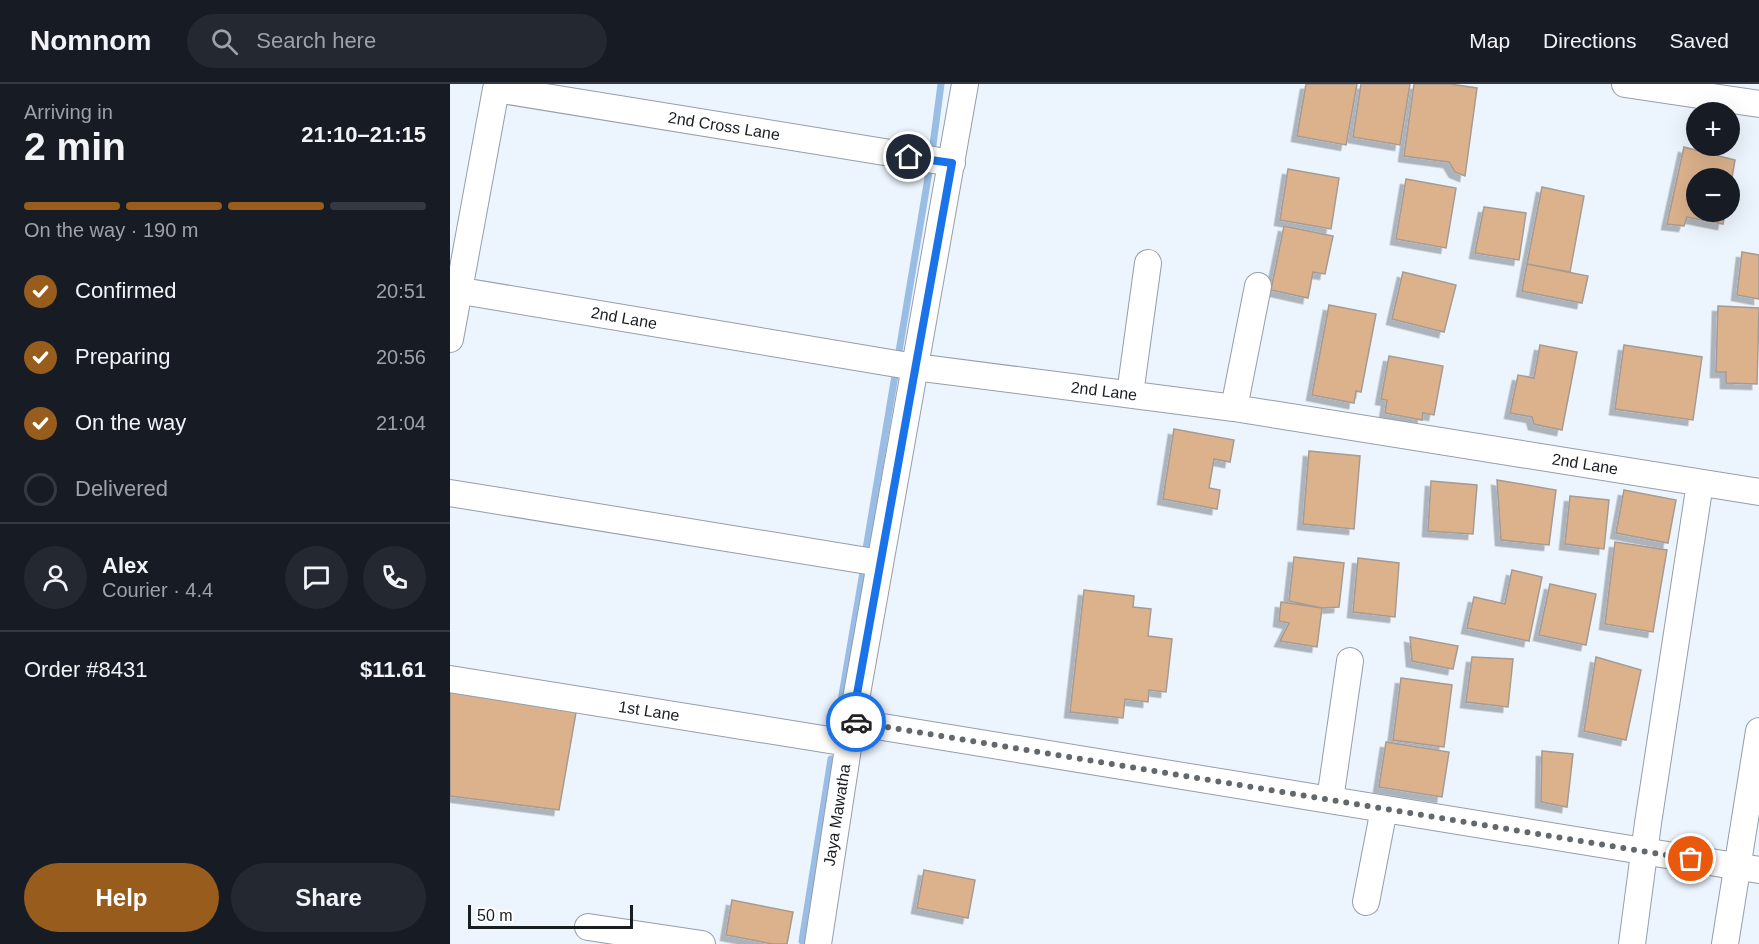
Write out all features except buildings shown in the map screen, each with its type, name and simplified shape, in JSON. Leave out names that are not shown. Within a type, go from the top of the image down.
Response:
[{"type":"street","name":"Jaya Mawatha","points":[[818,944],[850,732],[965,84]]},
{"type":"street","points":[[1625,84],[1759,104]]},
{"type":"street","name":"2nd Cross Lane","points":[[450,339],[455,290],[496,87],[952,163]]},
{"type":"street","points":[[1130,394],[1148,263]]},
{"type":"street","points":[[1234,408],[1258,286]]},
{"type":"street","name":"2nd Lane","points":[[455,290],[915,367],[1234,408],[1759,492]]},
{"type":"street","points":[[1632,944],[1700,483]]},
{"type":"street","points":[[450,493],[880,563]]},
{"type":"street","points":[[1330,800],[1350,661]]},
{"type":"street","name":"1st Lane","points":[[450,679],[850,732],[1330,800],[1749,868]]},
{"type":"street","points":[[1725,944],[1749,868],[1759,731]]},
{"type":"street","points":[[1366,902],[1383,809]]},
{"type":"street","points":[[588,927],[702,944]]},
{"type":"waterway","points":[[865,555],[931,160],[941,84]]},
{"type":"waterway","points":[[835,736],[864,566]]},
{"type":"waterway","points":[[802,941],[831,759]]},
{"type":"way so far","points":[[856,722],[1691,859]]},
{"type":"route","points":[[856,722],[852,722],[952,163],[909,157]]}]
